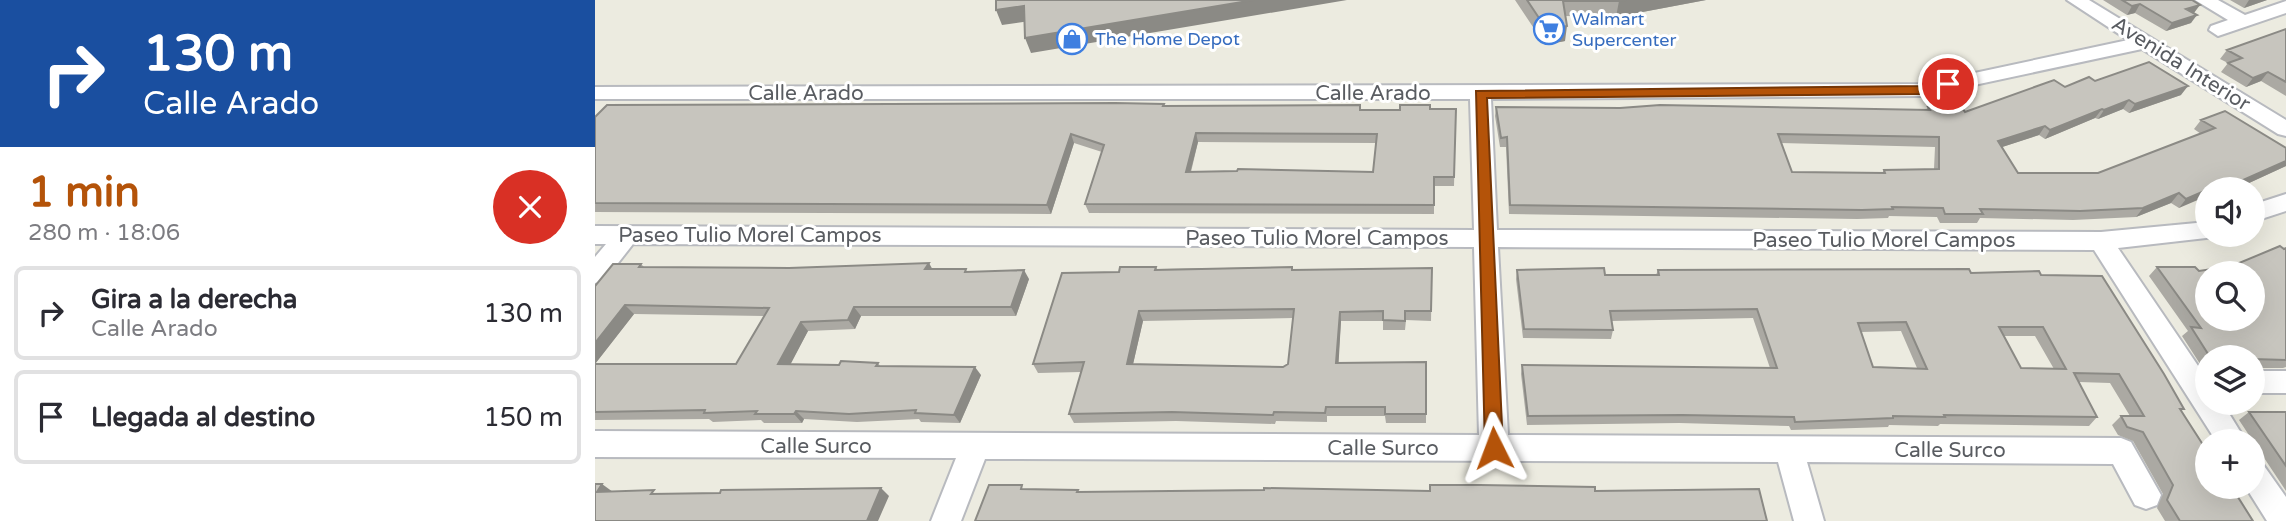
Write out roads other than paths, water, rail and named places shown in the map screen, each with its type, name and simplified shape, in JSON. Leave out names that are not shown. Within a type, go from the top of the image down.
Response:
[{"type":"street","name":"Avenida Interior","points":[[2076,0],[2286,129]]},
{"type":"street","points":[[2204,0],[2243,21]]},
{"type":"street","points":[[2218,30],[2286,7]]},
{"type":"street","name":"Calle Arado","points":[[599,97],[1923,90],[2146,42]]},
{"type":"street","points":[[1480,93],[1494,448]]},
{"type":"street","points":[[2265,209],[2286,202]]},
{"type":"street","name":"Paseo Tulio Morel Campos","points":[[595,235],[2101,241],[2195,232]]},
{"type":"street","points":[[595,274],[627,235]]},
{"type":"street","points":[[2101,241],[2195,375]]},
{"type":"street","points":[[2265,382],[2286,382]]},
{"type":"street","name":"Calle Surco","points":[[595,444],[2121,451],[2146,495]]},
{"type":"street","points":[[946,521],[975,447]]},
{"type":"street","points":[[1789,449],[1809,521]]},
{"type":"street","points":[[2265,491],[2285,521]]},
{"type":"place","name":"Walmart Supercenter","points":[[1549,29]]},
{"type":"place","name":"The Home Depot","points":[[1072,39]]}]
